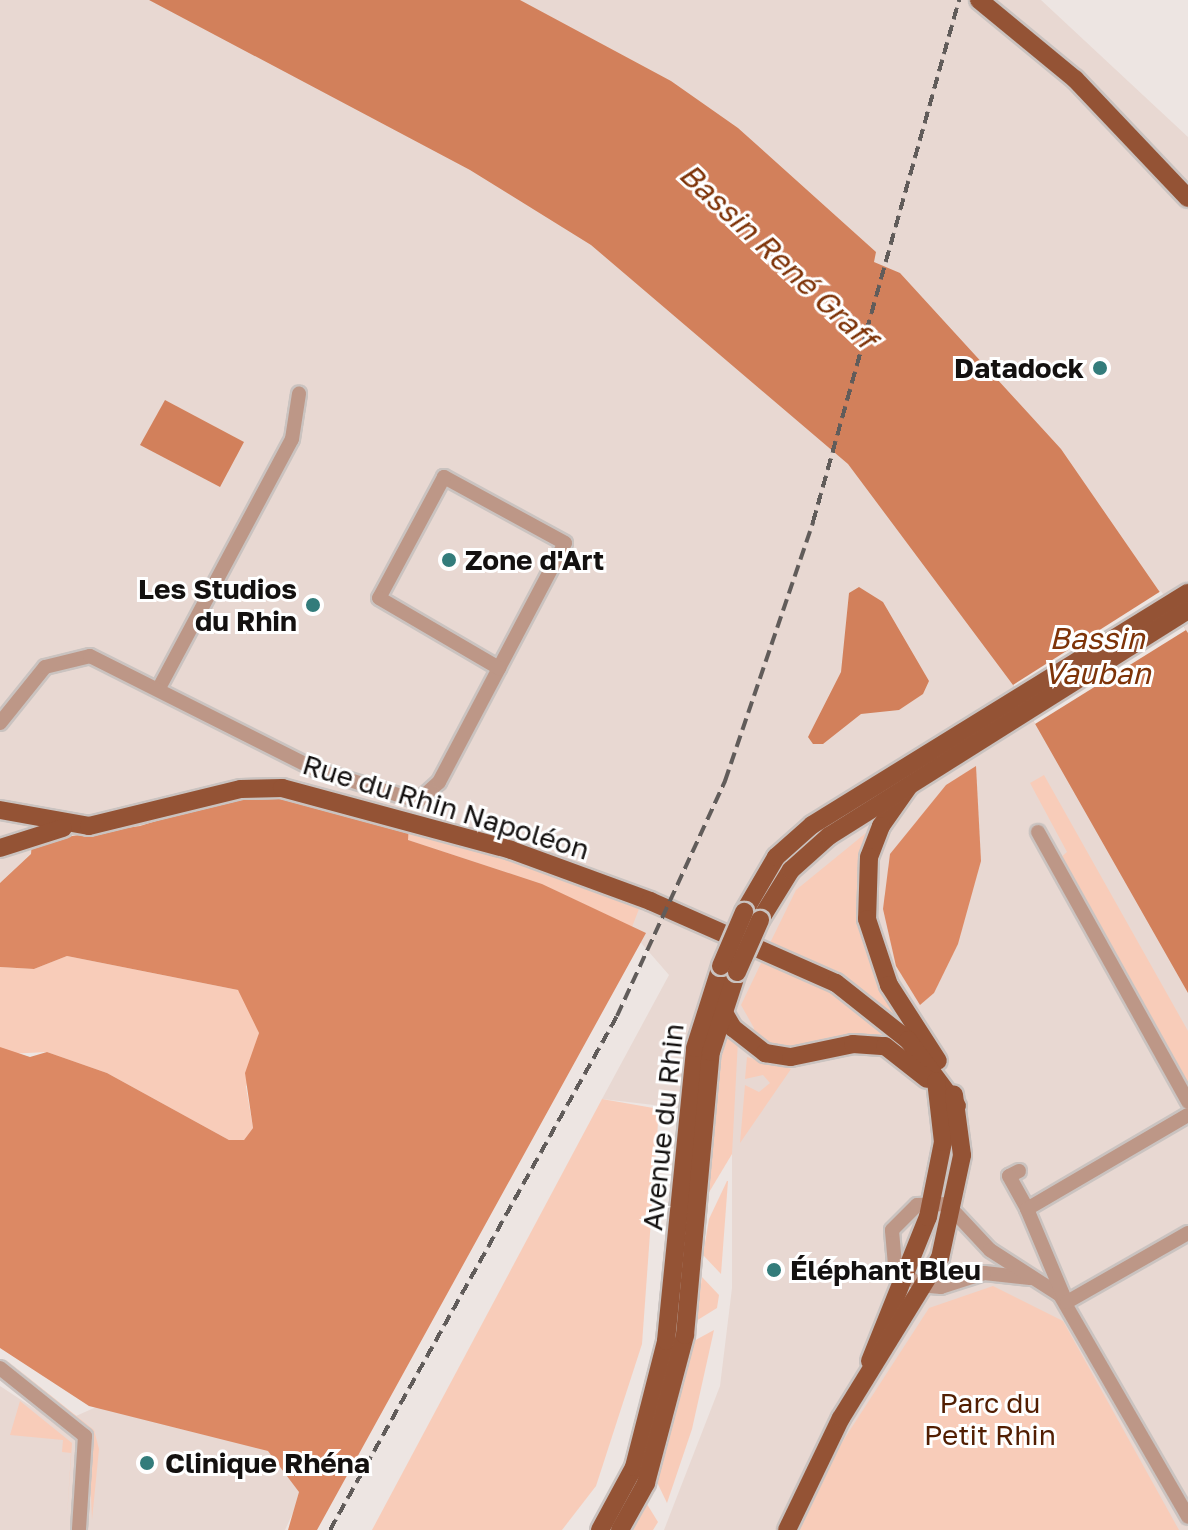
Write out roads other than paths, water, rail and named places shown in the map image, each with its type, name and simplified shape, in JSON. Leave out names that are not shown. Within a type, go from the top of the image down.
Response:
[{"type":"main road","points":[[979,0],[1075,79],[1188,198]]},
{"type":"main road","points":[[964,743],[1188,593]]},
{"type":"main road","points":[[964,743],[1188,610]]},
{"type":"main road","name":"Avenue du Rhin","points":[[752,916],[807,853],[909,786],[964,743]]},
{"type":"main road","name":"Avenue du Rhin","points":[[620,1530],[646,1483],[685,1335],[708,1076],[729,969],[752,916],[792,840],[964,743]]},
{"type":"main road","points":[[862,1383],[925,1287],[954,1207],[962,1155],[950,1109],[923,1056],[907,1039],[874,953],[866,897],[881,826],[909,786]]},
{"type":"main road","name":"Rue du Rhin Napoléon","points":[[0,848],[70,826],[137,819],[241,789],[282,788],[511,850],[706,924],[836,983],[907,1039],[923,1056]]},
{"type":"main road","name":"Rue du Rhin Napoléon","points":[[0,810],[70,826]]},
{"type":"main road","name":"Avenue du Rhin","points":[[600,1530],[639,1453],[666,1341],[695,1048],[712,986],[729,969]]},
{"type":"main road","points":[[712,986],[722,1008],[746,1041],[776,1056],[907,1039]]},
{"type":"main road","points":[[787,1530],[862,1383],[904,1277],[930,1202],[950,1109]]},
{"type":"street","points":[[159,688],[292,439],[299,394]]},
{"type":"street","points":[[0,723],[33,678],[66,658],[101,658],[343,781],[418,801],[439,782],[565,543],[444,477],[379,598],[499,668]]},
{"type":"street","points":[[1038,832],[1188,1102]]},
{"type":"street","points":[[1027,1209],[1188,1115]]},
{"type":"street","points":[[1019,1171],[1009,1176],[1027,1209],[1067,1302],[1188,1517]]},
{"type":"street","points":[[1030,1278],[984,1273],[925,1287],[904,1277],[892,1257],[892,1230],[909,1209],[930,1202],[954,1207],[982,1242],[1067,1302]]},
{"type":"street","points":[[1067,1302],[1188,1233]]},
{"type":"street","points":[[0,1368],[85,1436],[79,1530]]},
{"type":"water","points":[[149,0],[520,0],[671,81],[738,128],[876,252],[874,262],[900,273],[1061,449],[1188,633],[1188,993],[1013,685],[848,464],[591,245],[470,170]]},
{"type":"water","points":[[165,400],[244,442],[220,487],[140,445]]},
{"type":"water","points":[[859,587],[883,602],[929,681],[923,694],[899,710],[861,714],[823,744],[813,744],[808,737],[841,672],[849,593]]},
{"type":"railway","points":[[330,1530],[617,1016],[725,781],[813,522],[959,0]]},
{"type":"place","name":"Datadock","points":[[1100,368]]},
{"type":"place","name":"Zone d'Art","points":[[449,560]]},
{"type":"place","name":"Les Studios du Rhin","points":[[313,605]]},
{"type":"place","name":"Éléphant Bleu","points":[[774,1270]]},
{"type":"place","name":"Clinique Rhéna","points":[[147,1463]]},
{"type":"water label","name":"Bassin René Graff","points":[[778,256]]},
{"type":"water label","name":"Bassin Vauban","points":[[1097,655]]},
{"type":"park label","name":"Parc du Petit Rhin","points":[[990,1419]]}]
